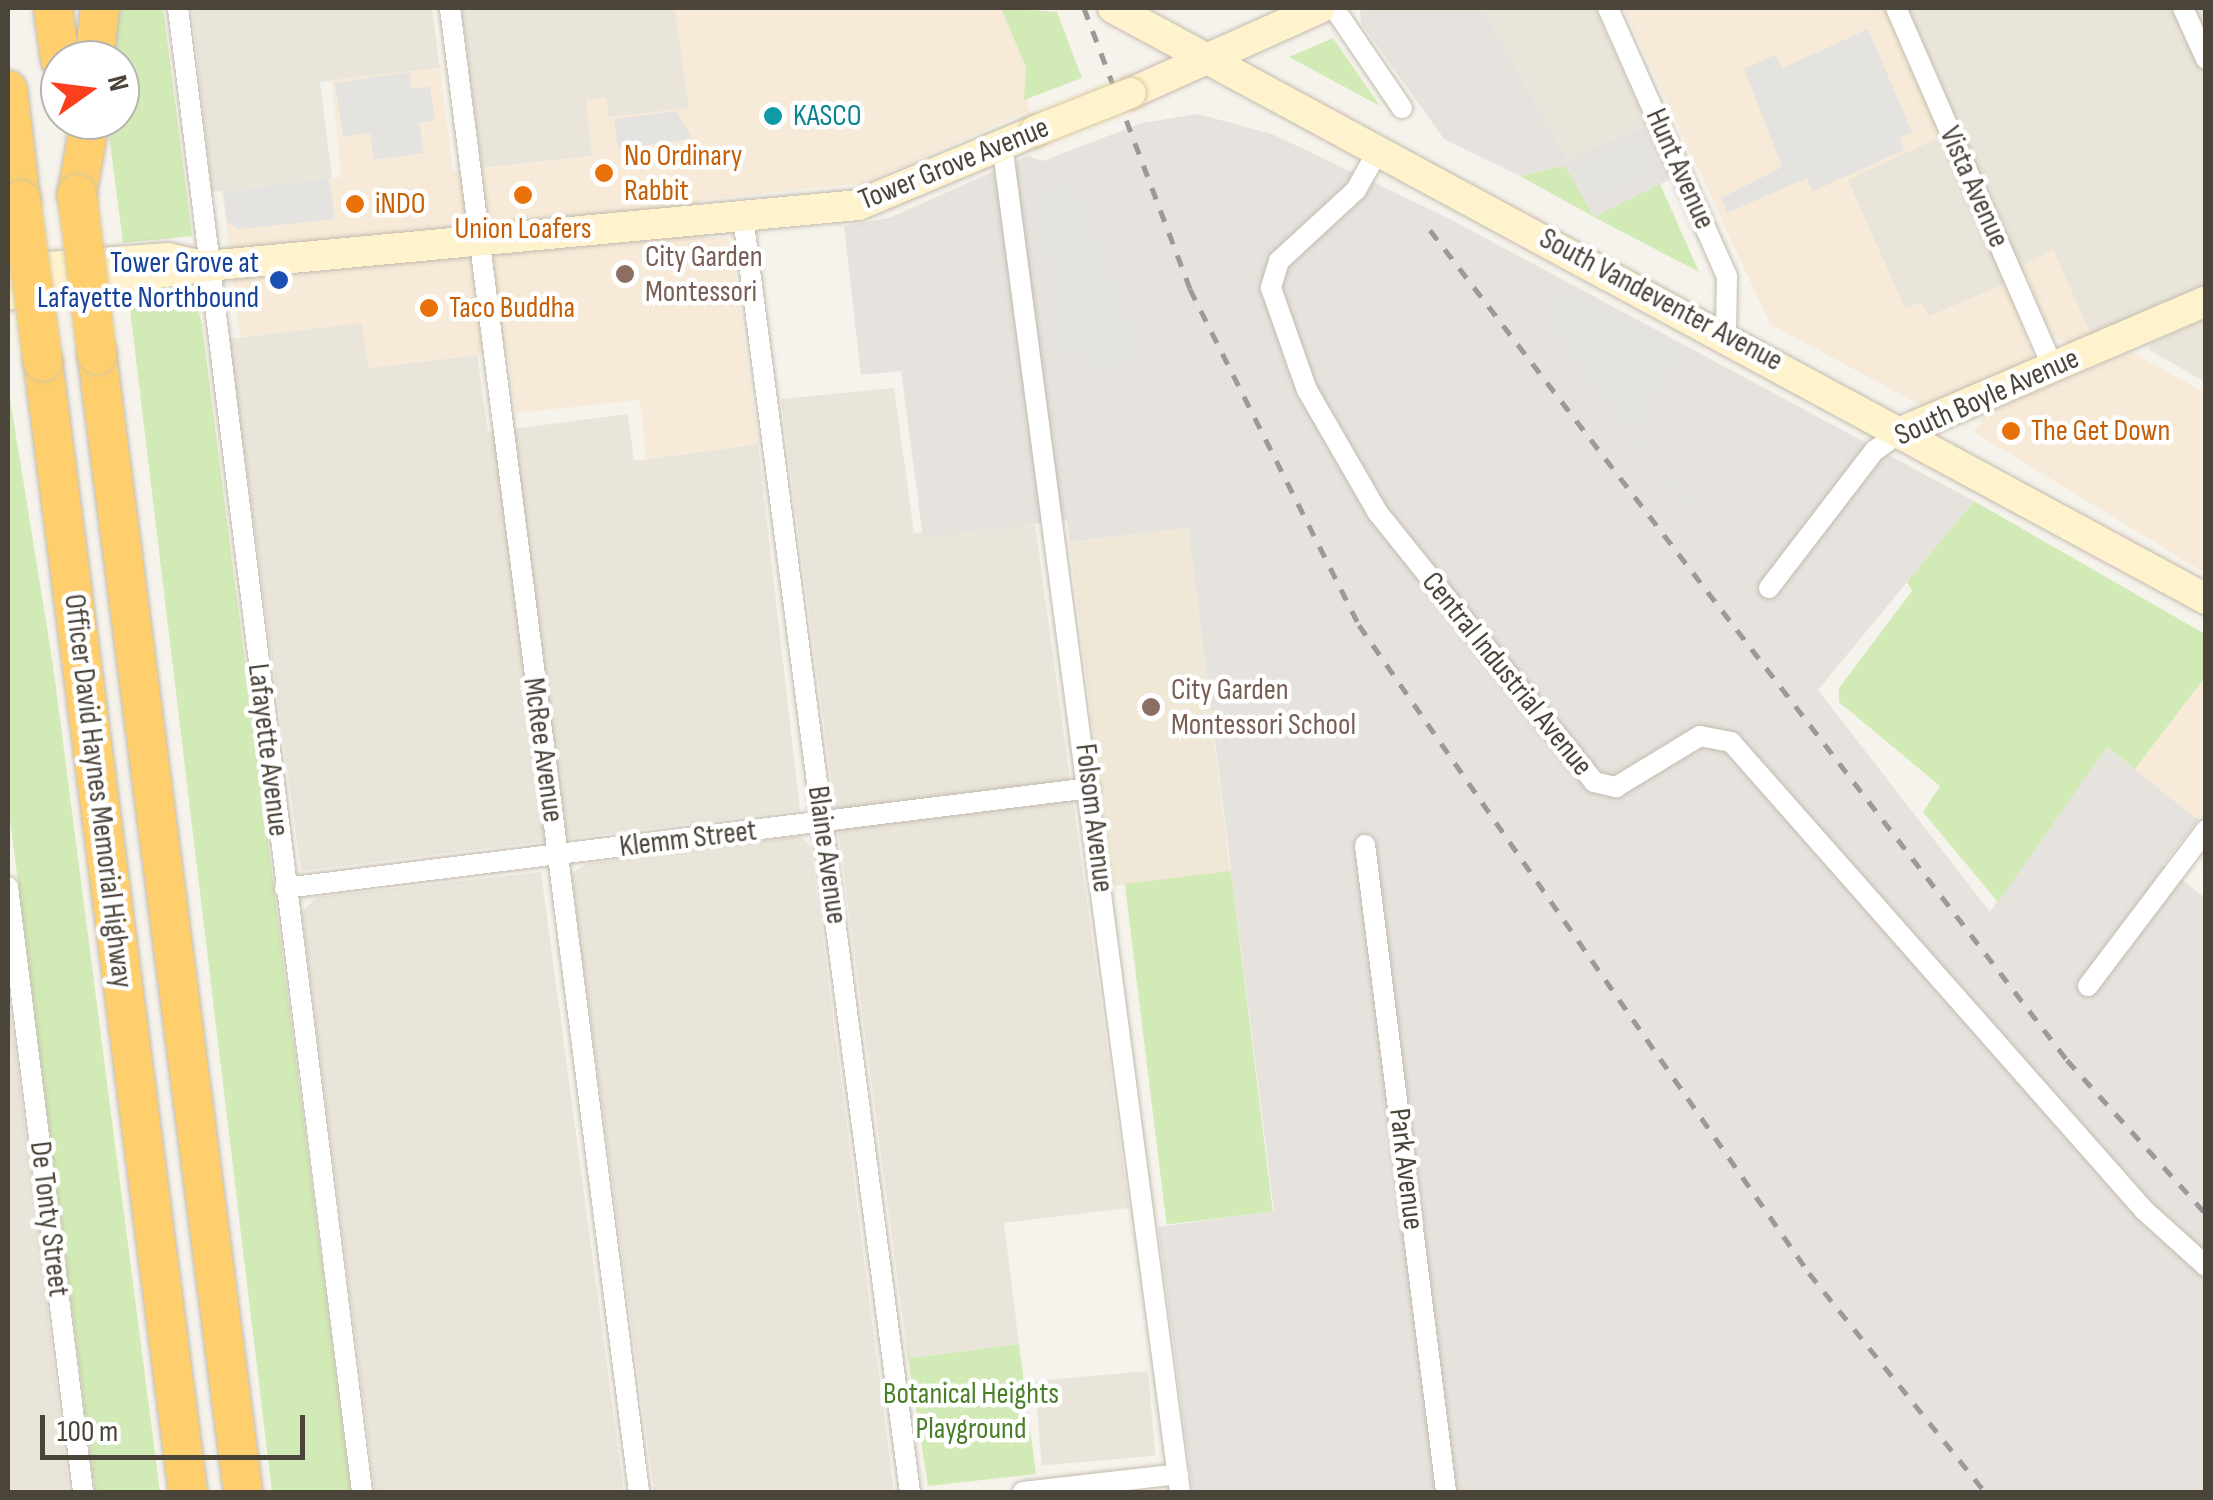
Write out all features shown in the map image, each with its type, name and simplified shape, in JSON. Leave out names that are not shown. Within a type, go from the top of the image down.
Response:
[{"type":"highway","points":[[53,8],[57,40]]},
{"type":"highway","points":[[96,40],[100,8]]},
{"type":"highway","name":"Officer David Haynes Memorial Highway","points":[[8,90],[14,187],[43,362],[188,1492]]},
{"type":"highway","name":"Officer David Haynes Memorial Highway","points":[[71,140],[243,1492]]},
{"type":"highway","points":[[78,194],[87,140]]},
{"type":"street","name":"Lafayette Avenue","points":[[178,8],[362,1492]]},
{"type":"street","name":"McRee Avenue","points":[[450,8],[638,1492]]},
{"type":"street","name":"South Vandeventer Avenue","points":[[1113,8],[1726,334],[2206,599]]},
{"type":"street","name":"Tower Grove Avenue","points":[[8,295],[207,266],[873,202],[1320,8]]},
{"type":"street","points":[[1334,8],[1402,108]]},
{"type":"street","name":"Hunt Avenue","points":[[1608,8],[1732,296],[1726,334]]},
{"type":"street","name":"Vista Avenue","points":[[1896,8],[2053,367]]},
{"type":"street","points":[[2182,8],[2206,59]]},
{"type":"street","name":"Folsom Avenue","points":[[1002,144],[1179,1483]]},
{"type":"street","name":"Central Industrial Avenue","points":[[1380,148],[1356,190],[1280,262],[1271,288],[1307,390],[1378,512],[1594,782],[1616,786],[1700,736],[1732,742],[2144,1210],[2206,1266]]},
{"type":"street","name":"Blaine Avenue","points":[[743,217],[910,1492]]},
{"type":"street","name":"Tower Grove Avenue","points":[[8,270],[168,258],[207,266]]},
{"type":"street","name":"South Boyle Avenue","points":[[1769,588],[1874,452],[1902,431],[2206,302]]},
{"type":"street","name":"Klemm Street","points":[[286,888],[1090,788]]},
{"type":"street","points":[[2088,986],[2206,830]]},
{"type":"street","name":"Park Avenue","points":[[1365,845],[1446,1492]]},
{"type":"street","name":"De Tonty Street","points":[[8,887],[83,1492]]},
{"type":"street","points":[[1023,1492],[1179,1483]]},
{"type":"shaded area","points":[[192,8],[432,8],[440,68],[320,82],[332,178],[212,192]]},
{"type":"shaded area","points":[[461,8],[675,8],[689,109],[608,117],[586,100],[593,156],[482,168]]},
{"type":"shaded area","points":[[675,8],[1001,8],[1026,69],[1028,111],[865,183],[700,200],[705,238],[728,238],[732,247],[758,444],[646,459],[640,400],[516,413],[507,351],[368,368],[362,323],[240,337],[222,191],[341,177],[332,80],[440,68],[453,172],[592,156],[586,100],[606,97],[609,117],[689,108]]},
{"type":"shaded area","points":[[1360,8],[1483,8],[1567,159],[1647,125],[1671,179],[1594,217],[1565,167],[1520,176],[1444,139],[1361,23]]},
{"type":"shaded area","points":[[1483,8],[1595,8],[1647,125],[1567,159]]},
{"type":"shaded area","points":[[1885,8],[1942,136],[1847,180],[1905,309],[1921,302],[1929,317],[2007,283],[2034,360],[1922,406],[1770,324],[1625,11]]},
{"type":"shaded area","points":[[1908,8],[2205,8],[2205,284],[2091,335],[2053,250],[2007,283],[1928,317],[1905,309],[1847,179],[1960,128]]},
{"type":"shaded area","points":[[1868,29],[1912,132],[1900,137],[1904,150],[1813,191],[1807,178],[1727,213],[1721,198],[1782,167],[1744,69],[1775,55],[1783,68]]},
{"type":"shaded area","points":[[409,72],[412,89],[430,86],[435,120],[419,123],[424,153],[374,160],[370,133],[343,137],[335,83]]},
{"type":"shaded area","points":[[677,111],[692,139],[618,149],[614,119]]},
{"type":"shaded area","points":[[1198,114],[1272,134],[1450,219],[1974,501],[1818,690],[1990,912],[2107,747],[2198,820],[2163,865],[2205,898],[2205,1492],[1193,1492],[1158,1227],[1274,1211],[1188,528],[1070,542],[1067,520],[923,537],[901,371],[861,375],[844,226],[889,218],[1028,156],[1043,161],[1142,123]]},
{"type":"shaded area","points":[[1638,131],[1658,174],[1593,204],[1573,161]]},
{"type":"shaded area","points":[[329,178],[335,219],[240,229],[227,222],[223,191]]},
{"type":"shaded area","points":[[1077,178],[1148,358],[1080,375],[1077,354],[1055,356],[1035,197]]},
{"type":"shaded area","points":[[2053,250],[2091,335],[2071,344],[2052,335],[2022,265]]},
{"type":"shaded area","points":[[1565,284],[1686,348],[1640,433],[1697,505],[1685,512],[1537,316]]},
{"type":"shaded area","points":[[2205,319],[2205,382],[2149,350],[2150,344]]},
{"type":"shaded area","points":[[363,322],[369,368],[477,355],[488,432],[628,414],[634,461],[758,444],[800,810],[301,871],[229,339]]},
{"type":"shaded area","points":[[2132,352],[2205,393],[2205,573],[1974,432],[1985,414]]},
{"type":"shaded area","points":[[894,388],[914,533],[1035,524],[1129,1208],[1004,1223],[1019,1344],[908,1358],[781,399]]},
{"type":"shaded area","name":"City Garden Montessori School","points":[[1188,528],[1230,871],[1112,886],[1070,543]]},
{"type":"shaded area","points":[[2205,677],[2205,811],[2198,820],[2135,769]]},
{"type":"shaded area","points":[[800,836],[811,847],[894,1492],[654,1492],[571,874],[586,864]]},
{"type":"shaded area","points":[[541,872],[624,1492],[375,1492],[302,912],[317,897]]},
{"type":"shaded area","points":[[8,993],[38,1233],[69,1492],[8,1492]]},
{"type":"shaded area","points":[[1148,1371],[1155,1456],[1042,1466],[1034,1381]]},
{"type":"green space","points":[[108,8],[163,8],[192,236],[123,243],[110,140],[140,140],[140,40],[106,40]]},
{"type":"green space","points":[[1001,8],[1057,12],[1082,78],[1024,100],[1026,68]]},
{"type":"green space","points":[[1333,38],[1380,106],[1289,57]]},
{"type":"green space","points":[[1565,166],[1594,217],[1520,176]]},
{"type":"green space","points":[[1660,184],[1699,272],[1594,217]]},
{"type":"green space","points":[[179,293],[195,297],[202,325],[351,1492],[272,1492],[129,301]]},
{"type":"green space","points":[[8,386],[53,665],[160,1492],[95,1492],[8,803]]},
{"type":"green space","points":[[1974,501],[2205,634],[2205,677],[2135,769],[2107,747],[1998,902],[1923,812],[1940,786],[1839,702],[1839,688],[1912,591],[1907,582]]},
{"type":"green space","points":[[1231,871],[1273,1211],[1167,1224],[1125,884]]},
{"type":"green space","name":"Botanical Heights Playground","points":[[1019,1344],[1036,1474],[928,1486],[906,1345],[910,1358]]},
{"type":"railway","points":[[1084,8],[1190,289],[1359,625],[1809,1273],[1985,1492]]},
{"type":"railway","points":[[1430,230],[2067,1060],[2206,1214]]},
{"type":"place","name":"KASCO","points":[[773,116]]},
{"type":"place","name":"No Ordinary Rabbit","points":[[604,173]]},
{"type":"place","name":"Union Loafers","points":[[523,195]]},
{"type":"place","name":"iNDO","points":[[355,204]]},
{"type":"place","name":"City Garden Montessori","points":[[625,274]]},
{"type":"place","name":"Tower Grove at Lafayette Northbound","points":[[279,280]]},
{"type":"place","name":"Taco Buddha","points":[[429,308]]},
{"type":"place","name":"The Get Down","points":[[2011,431]]},
{"type":"place","name":"City Garden Montessori School","points":[[1151,707]]}]
